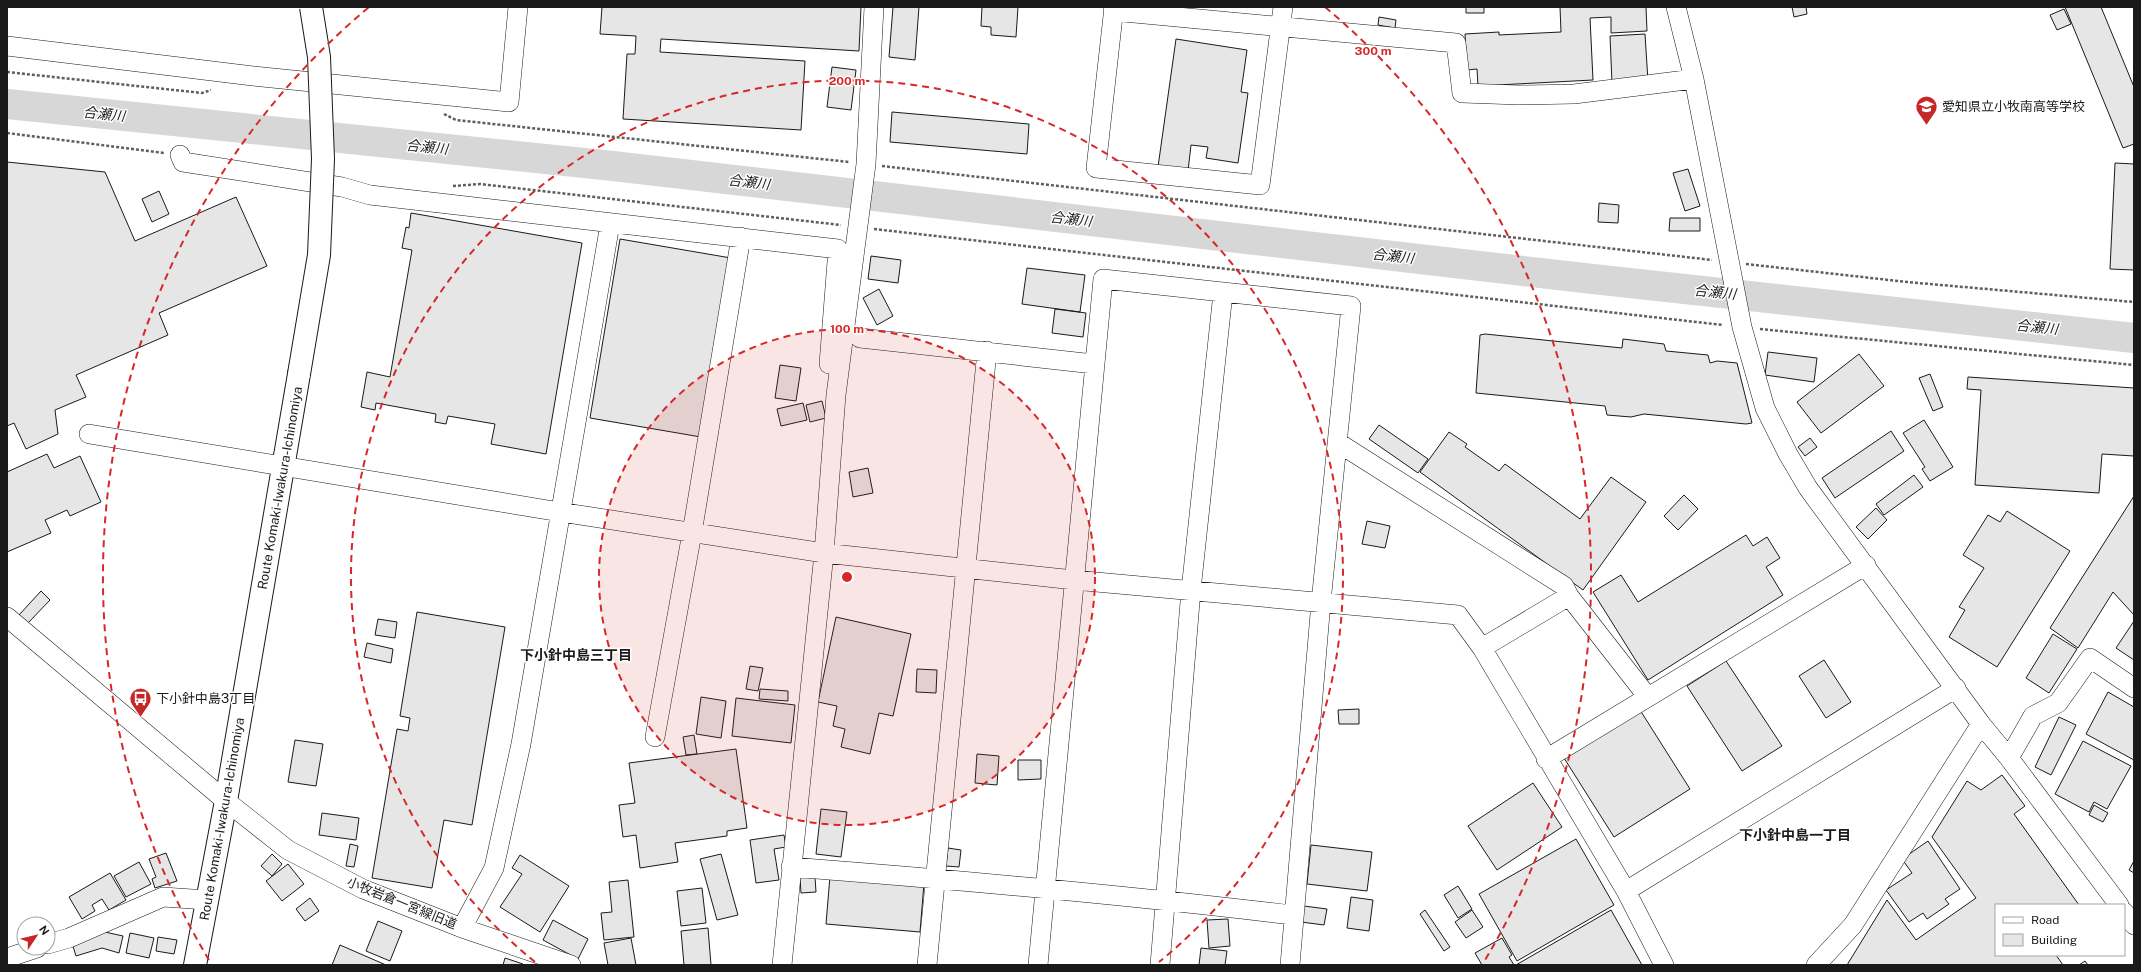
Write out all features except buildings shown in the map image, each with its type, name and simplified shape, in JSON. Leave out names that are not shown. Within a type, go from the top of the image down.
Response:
[{"type":"main road","name":"Route Komaki-Iwakura-Ichinomiya","points":[[195,965],[226,801],[319,255],[323,159],[319,57],[311,7]]},
{"type":"street","points":[[7,46],[261,77],[509,102],[518,7]]},
{"type":"street","points":[[782,965],[824,553],[836,395],[866,164],[874,7]]},
{"type":"street","points":[[1283,7],[1280,28],[1260,185],[1096,168],[1114,9],[1280,28],[1456,43],[1462,93],[1519,95],[1574,94],[1694,80]]},
{"type":"street","points":[[1676,7],[1694,80],[1742,327],[1765,408],[1788,454],[1808,488],[1866,565],[1981,724],[2009,758],[2118,904]]},
{"type":"street","points":[[180,155],[183,162],[342,187],[370,195],[610,224],[741,237],[838,249],[828,386],[836,395]]},
{"type":"street","points":[[462,928],[494,868],[521,744],[610,224]]},
{"type":"street","points":[[655,737],[692,533],[741,237]]},
{"type":"street","points":[[1038,965],[1102,279],[1351,306],[1321,602],[1292,915],[1290,965]]},
{"type":"street","points":[[1160,965],[1167,900],[1191,590],[1223,293]]},
{"type":"street","points":[[860,338],[1094,364]]},
{"type":"street","points":[[927,965],[987,351]]},
{"type":"street","points":[[89,434],[284,465],[560,512],[824,553],[966,567],[1074,580],[1458,614],[1482,648],[1546,759],[1626,891],[1664,965]]},
{"type":"street","points":[[1338,442],[1564,586],[1568,596],[1647,696]]},
{"type":"street","points":[[1546,759],[1647,696],[1866,565]]},
{"type":"street","points":[[1482,648],[1568,596]]},
{"type":"street","name":"小牧岩倉一宮線旧道","points":[[7,617],[226,801],[288,850],[363,889],[462,928],[571,965]]},
{"type":"street","points":[[2009,758],[2033,716],[2058,703],[2090,658],[2134,688]]},
{"type":"street","points":[[1626,891],[1956,688]]},
{"type":"street","points":[[1816,965],[1853,925],[1981,724]]},
{"type":"street","points":[[791,867],[935,878],[1045,890],[1167,900],[1292,915]]},
{"type":"street","points":[[56,942],[68,938],[163,897],[207,900]]},
{"type":"street","points":[[2125,913],[2134,925]]},
{"type":"path","points":[[7,72],[202,92],[216,88]]},
{"type":"path","points":[[442,114],[456,120],[866,164],[1730,265],[2134,302]]},
{"type":"path","points":[[7,133],[180,155]]},
{"type":"path","points":[[449,186],[480,184],[859,223],[1742,327],[2134,365]]},
{"type":"waterway","name":"合瀬川","points":[[7,104],[604,165],[1593,279],[2134,338]]},
{"type":"place","name":"愛知県立小牧南高等学校","points":[[1926,126]]},
{"type":"place","name":"下小針中島3丁目","points":[[141,718]]},
{"type":"district","name":"下小針中島三丁目","points":[[576,655]]},
{"type":"district","name":"下小針中島一丁目","points":[[1795,835]]}]
